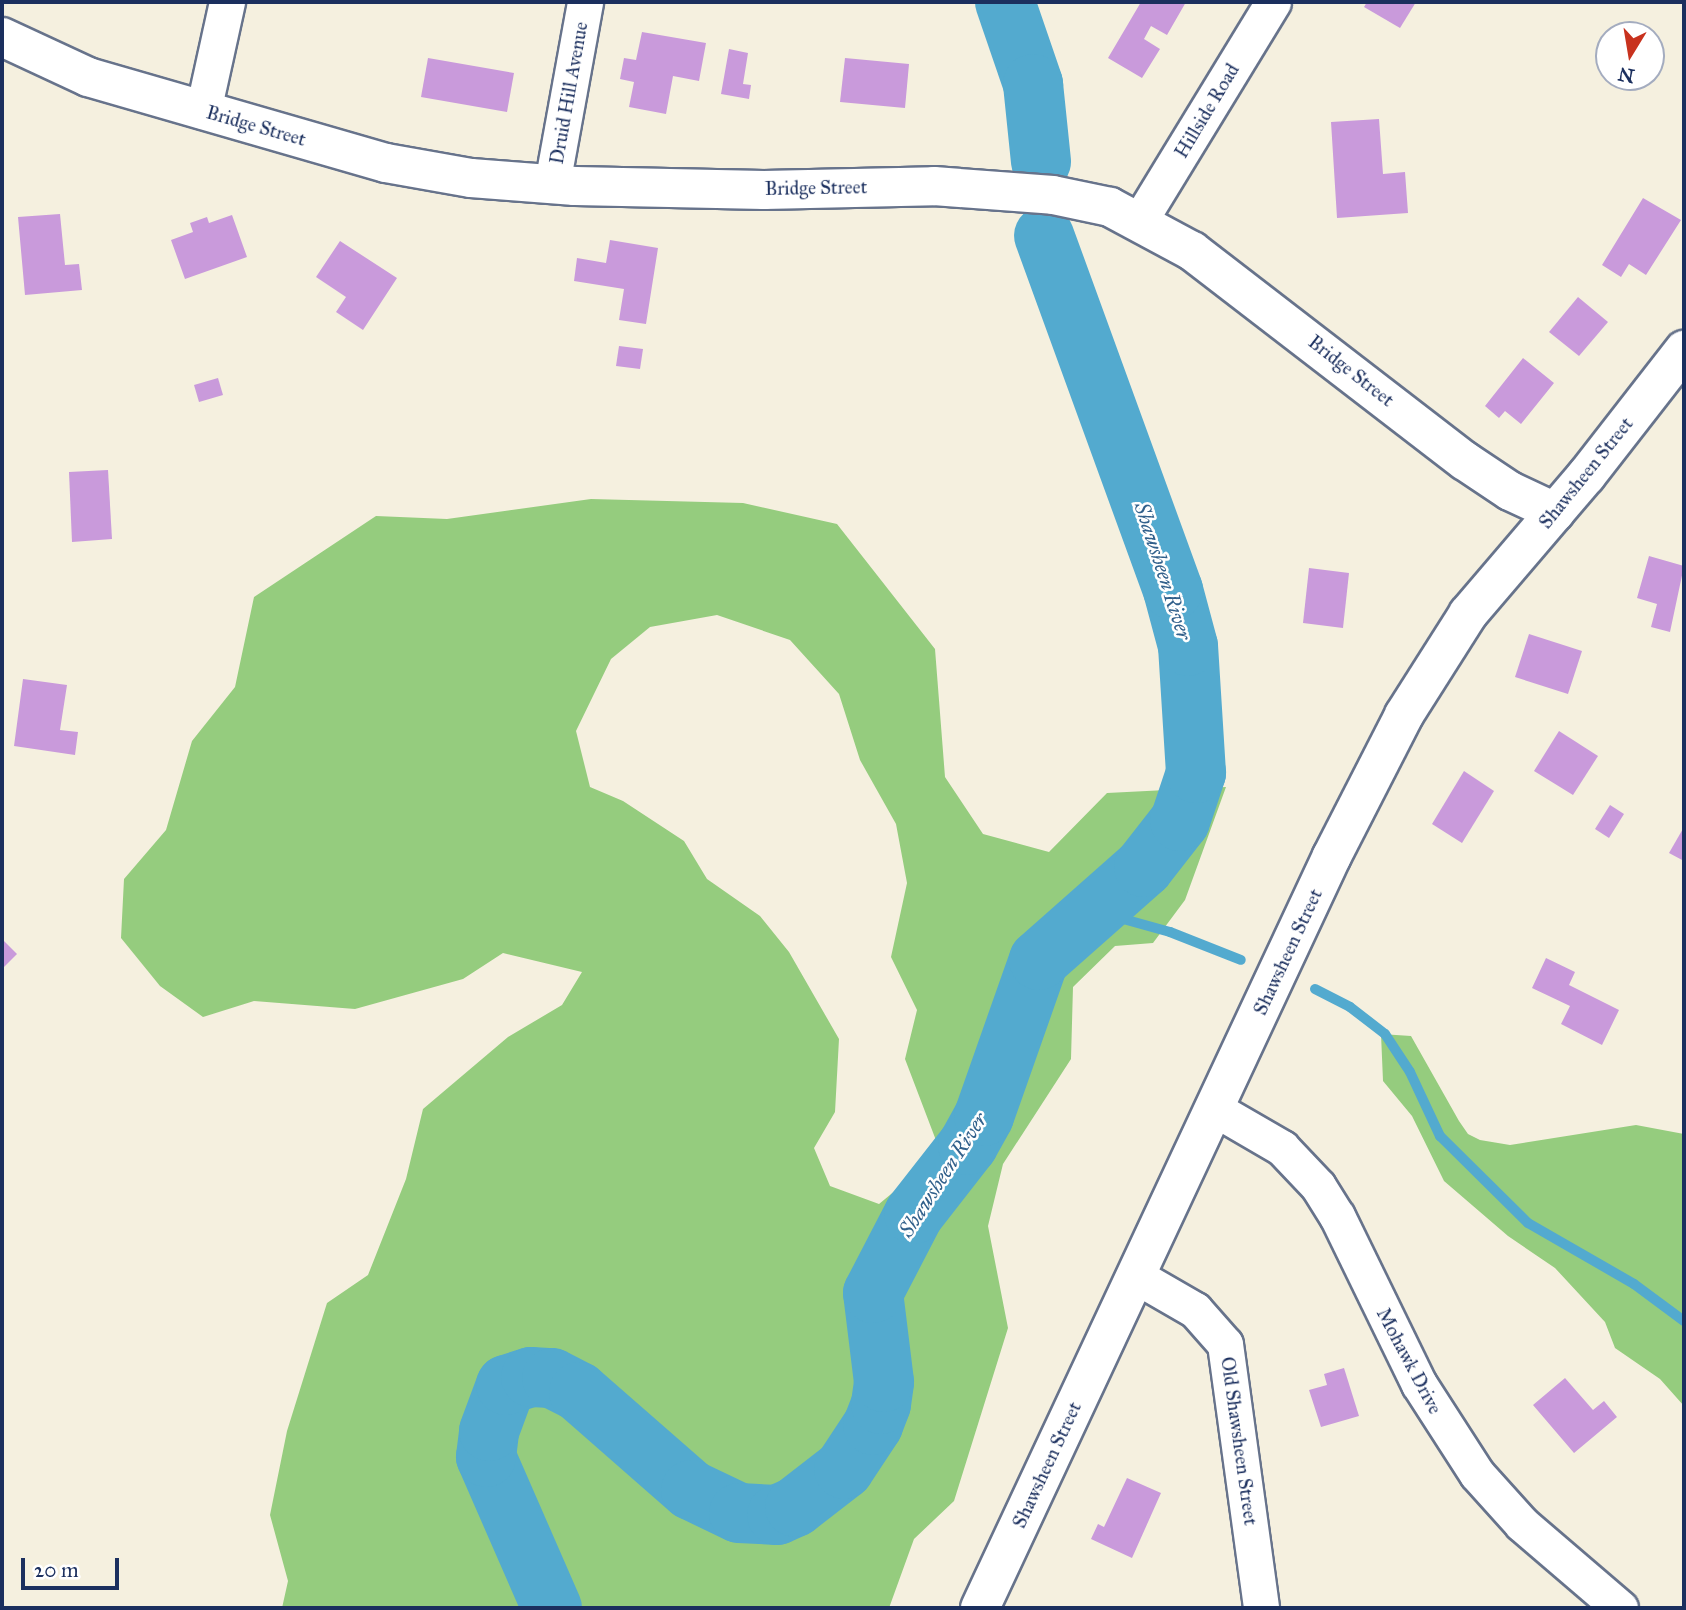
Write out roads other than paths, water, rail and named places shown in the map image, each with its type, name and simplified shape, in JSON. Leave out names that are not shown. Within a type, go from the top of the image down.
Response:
[{"type":"street","points":[[203,111],[227,2]]},
{"type":"street","name":"Druid Hill Avenue","points":[[552,184],[585,2]]},
{"type":"street","name":"Hillside Road","points":[[1140,220],[1273,2]]},
{"type":"street","name":"Bridge Street","points":[[4,43],[88,77],[203,111],[386,163],[471,178],[552,184],[764,190],[934,186],[1053,195],[1110,207],[1140,220],[1241,285],[1465,461],[1510,491],[1555,512]]},
{"type":"street","name":"Shawsheen Street","points":[[980,1608],[1332,856],[1404,715],[1468,614],[1555,512],[1684,350]]},
{"type":"street","name":"Mohawk Drive","points":[[1215,1109],[1282,1148],[1318,1186],[1419,1384],[1477,1474],[1522,1524],[1620,1608]]},
{"type":"street","name":"Old Shawsheen Street","points":[[1136,1276],[1195,1310],[1224,1344],[1261,1608]]},
{"type":"waterway","name":"Shawsheen River","points":[[1005,2],[1033,84],[1041,162]]},
{"type":"waterway","name":"Shawsheen River","points":[[552,1608],[486,1457],[489,1431],[506,1385],[531,1377],[552,1378],[579,1392],[691,1490],[739,1513],[777,1515],[795,1507],[844,1469],[873,1425],[881,1404],[884,1382],[873,1293],[914,1214],[968,1145],[984,1116],[1039,960],[1144,867],[1180,821],[1196,773],[1188,646],[1173,590],[1044,236]]},
{"type":"waterway","points":[[1091,910],[1170,932],[1241,960]]},
{"type":"waterway","points":[[1315,989],[1350,1007],[1385,1034],[1410,1072],[1440,1136],[1528,1223],[1634,1284],[1684,1321]]}]
